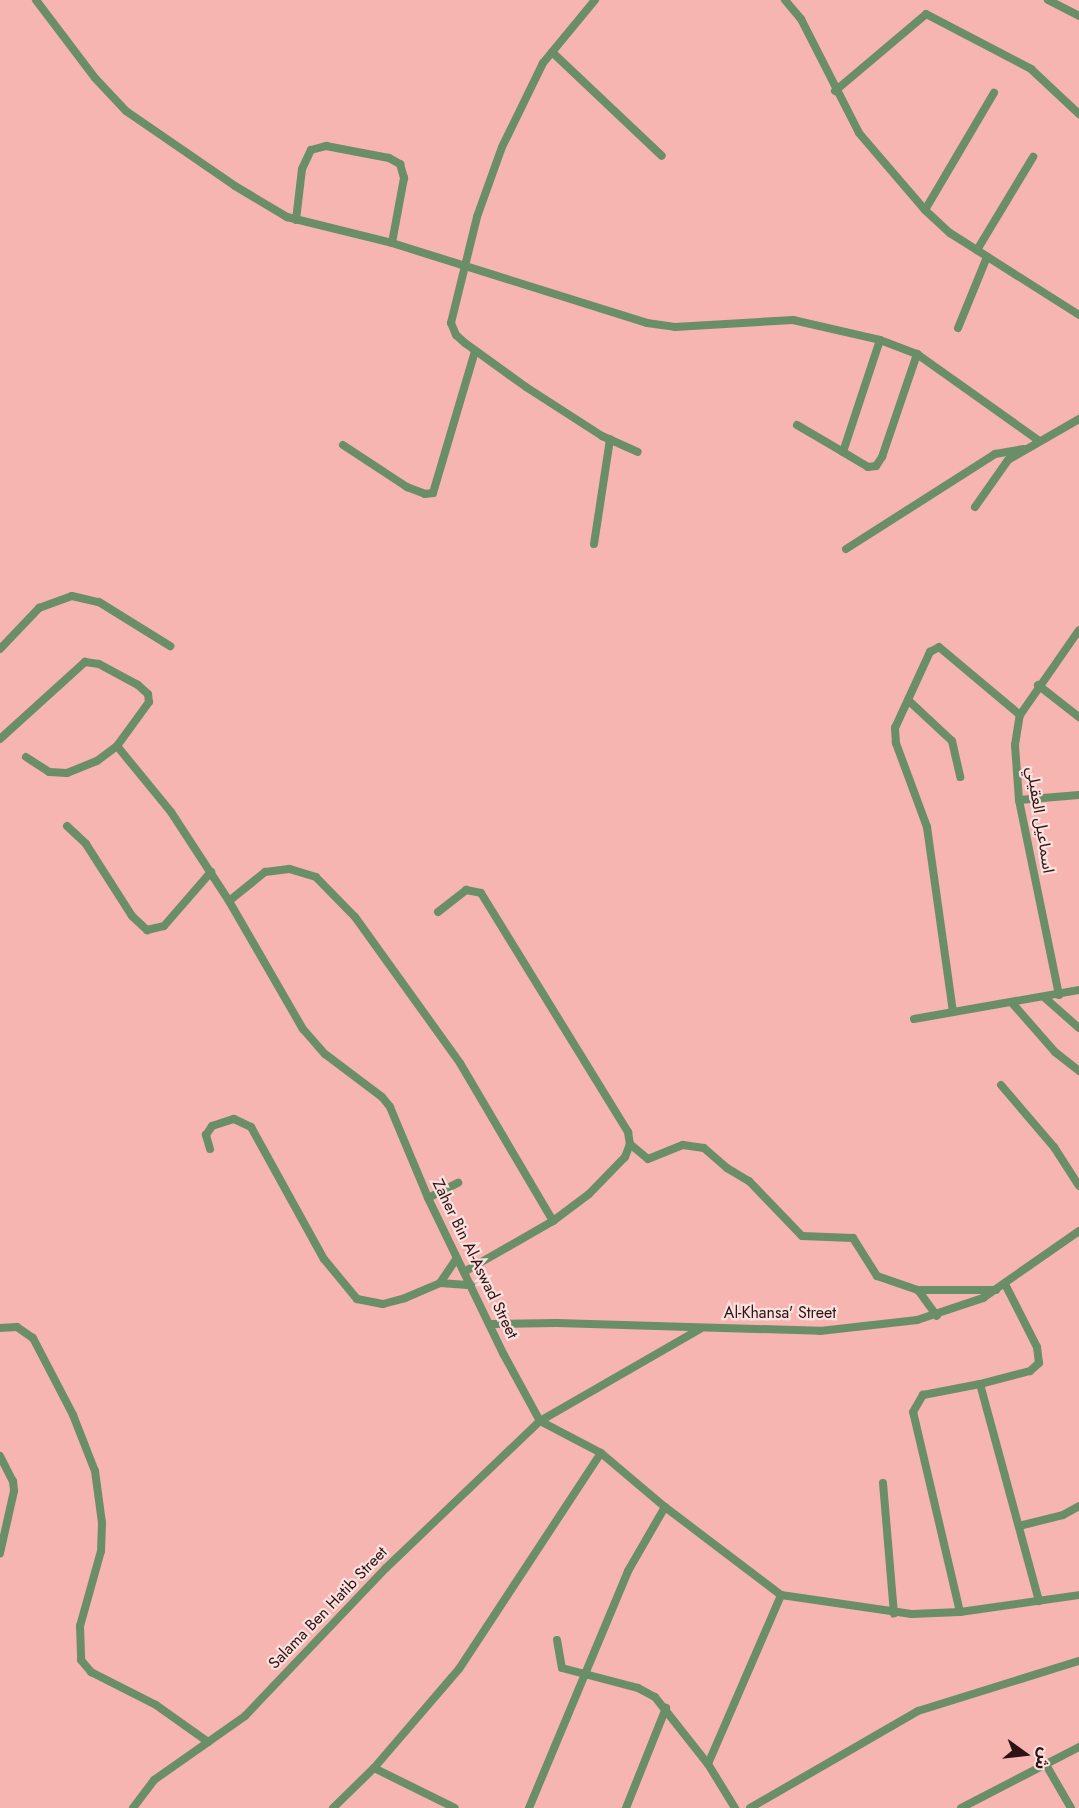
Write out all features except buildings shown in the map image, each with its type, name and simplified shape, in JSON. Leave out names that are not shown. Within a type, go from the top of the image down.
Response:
[{"type":"street","points":[[36,0],[95,78],[126,111],[260,202],[296,220],[392,243],[587,307],[662,326],[793,320],[880,340],[917,354],[1038,440]]},
{"type":"street","points":[[595,0],[535,76],[498,157],[477,217],[452,328],[475,351],[610,439],[638,452]]},
{"type":"street","points":[[785,0],[801,19],[835,91],[859,133],[925,210],[987,257],[1079,315]]},
{"type":"street","points":[[1048,0],[1079,16]]},
{"type":"street","points":[[835,91],[926,14],[1031,69],[1079,114]]},
{"type":"street","points":[[552,52],[662,156]]},
{"type":"street","points":[[925,210],[994,93]]},
{"type":"street","points":[[296,220],[302,169],[311,150],[327,147],[389,158],[400,164],[404,178],[392,243]]},
{"type":"street","points":[[977,250],[1033,157]]},
{"type":"street","points":[[958,328],[987,257]]},
{"type":"street","points":[[843,452],[880,340]]},
{"type":"street","points":[[343,445],[407,487],[425,494],[433,493],[475,351]]},
{"type":"street","points":[[797,424],[868,467],[879,462],[917,354]]},
{"type":"street","points":[[975,507],[995,474],[1024,449],[1079,419]]},
{"type":"street","points":[[594,544],[610,439]]},
{"type":"street","points":[[846,549],[995,454],[1024,449]]},
{"type":"street","points":[[0,649],[39,608],[72,596],[99,602],[170,646]]},
{"type":"street","name":"اسماعيل العقيلي","points":[[1059,995],[1019,800],[1015,755],[1020,715],[1038,685],[1079,630]]},
{"type":"street","points":[[953,1012],[925,817],[895,735],[930,652],[939,647],[1020,715]]},
{"type":"street","points":[[0,739],[89,662],[138,685],[148,694],[146,707],[117,746],[97,761],[67,773],[50,772],[26,757]]},
{"type":"street","points":[[1038,685],[1079,717]]},
{"type":"street","points":[[908,700],[952,741],[960,777]]},
{"type":"street","name":"Zaher Bin Al-Aswad Street","points":[[117,746],[171,812],[211,872],[303,1029],[326,1054],[386,1101],[428,1198],[540,1421]]},
{"type":"street","points":[[1019,800],[1079,795]]},
{"type":"street","points":[[67,826],[86,844],[132,916],[147,930],[164,926],[211,872]]},
{"type":"street","points":[[229,901],[264,872],[289,869],[316,877],[356,917],[460,1063],[553,1221]]},
{"type":"street","points":[[438,912],[466,890],[481,893],[628,1132],[630,1144],[625,1157],[604,1180],[553,1221],[465,1272]]},
{"type":"street","points":[[914,1019],[1013,1004],[1079,990]]},
{"type":"street","points":[[1045,998],[1079,1028]]},
{"type":"street","points":[[1013,1004],[1055,1052],[1079,1071]]},
{"type":"street","points":[[1001,1085],[1048,1140],[1079,1186]]},
{"type":"street","points":[[210,1149],[206,1135],[212,1126],[234,1119],[251,1127],[324,1259],[357,1299],[383,1304],[440,1283],[471,1285]]},
{"type":"street","points":[[630,1144],[651,1159],[683,1145],[700,1146],[749,1180],[802,1236],[819,1239],[847,1235],[858,1243],[877,1276],[918,1290],[1002,1288],[1037,1347],[1039,1363],[1030,1371],[923,1395],[913,1412],[960,1612]]},
{"type":"street","points":[[428,1198],[458,1183]]},
{"type":"street","name":"Al-Khansa' Street","points":[[490,1324],[557,1323],[700,1329],[762,1326],[820,1330],[937,1316],[1002,1288],[1079,1231]]},
{"type":"street","points":[[440,1283],[457,1258]]},
{"type":"street","points":[[918,1290],[937,1316]]},
{"type":"street","points":[[0,1328],[17,1327],[33,1338],[73,1415],[95,1472],[102,1523],[101,1551],[80,1626],[81,1660],[91,1672],[156,1705],[208,1742]]},
{"type":"street","name":"Salama Ben Hatib Street","points":[[133,1808],[154,1780],[245,1716],[394,1560],[540,1421],[700,1329]]},
{"type":"street","points":[[980,1384],[1039,1601]]},
{"type":"street","points":[[540,1421],[601,1452],[665,1507],[782,1595],[894,1614],[960,1612],[1079,1594]]},
{"type":"street","points":[[333,1808],[374,1768],[459,1669],[601,1452]]},
{"type":"street","points":[[0,1456],[13,1481],[14,1491],[0,1553]]},
{"type":"street","points":[[883,1483],[894,1614]]},
{"type":"street","points":[[1019,1526],[1063,1515],[1079,1506]]},
{"type":"street","points":[[529,1808],[628,1571],[665,1507]]},
{"type":"street","points":[[708,1764],[782,1595]]},
{"type":"street","points":[[557,1640],[561,1666],[638,1688],[666,1708],[708,1764],[735,1808]]},
{"type":"street","points":[[750,1808],[918,1711],[1079,1661]]},
{"type":"street","points":[[626,1808],[666,1708]]},
{"type":"street","points":[[961,1808],[1079,1747]]},
{"type":"street","points":[[1045,1763],[1071,1808]]},
{"type":"street","points":[[374,1768],[455,1808]]}]
